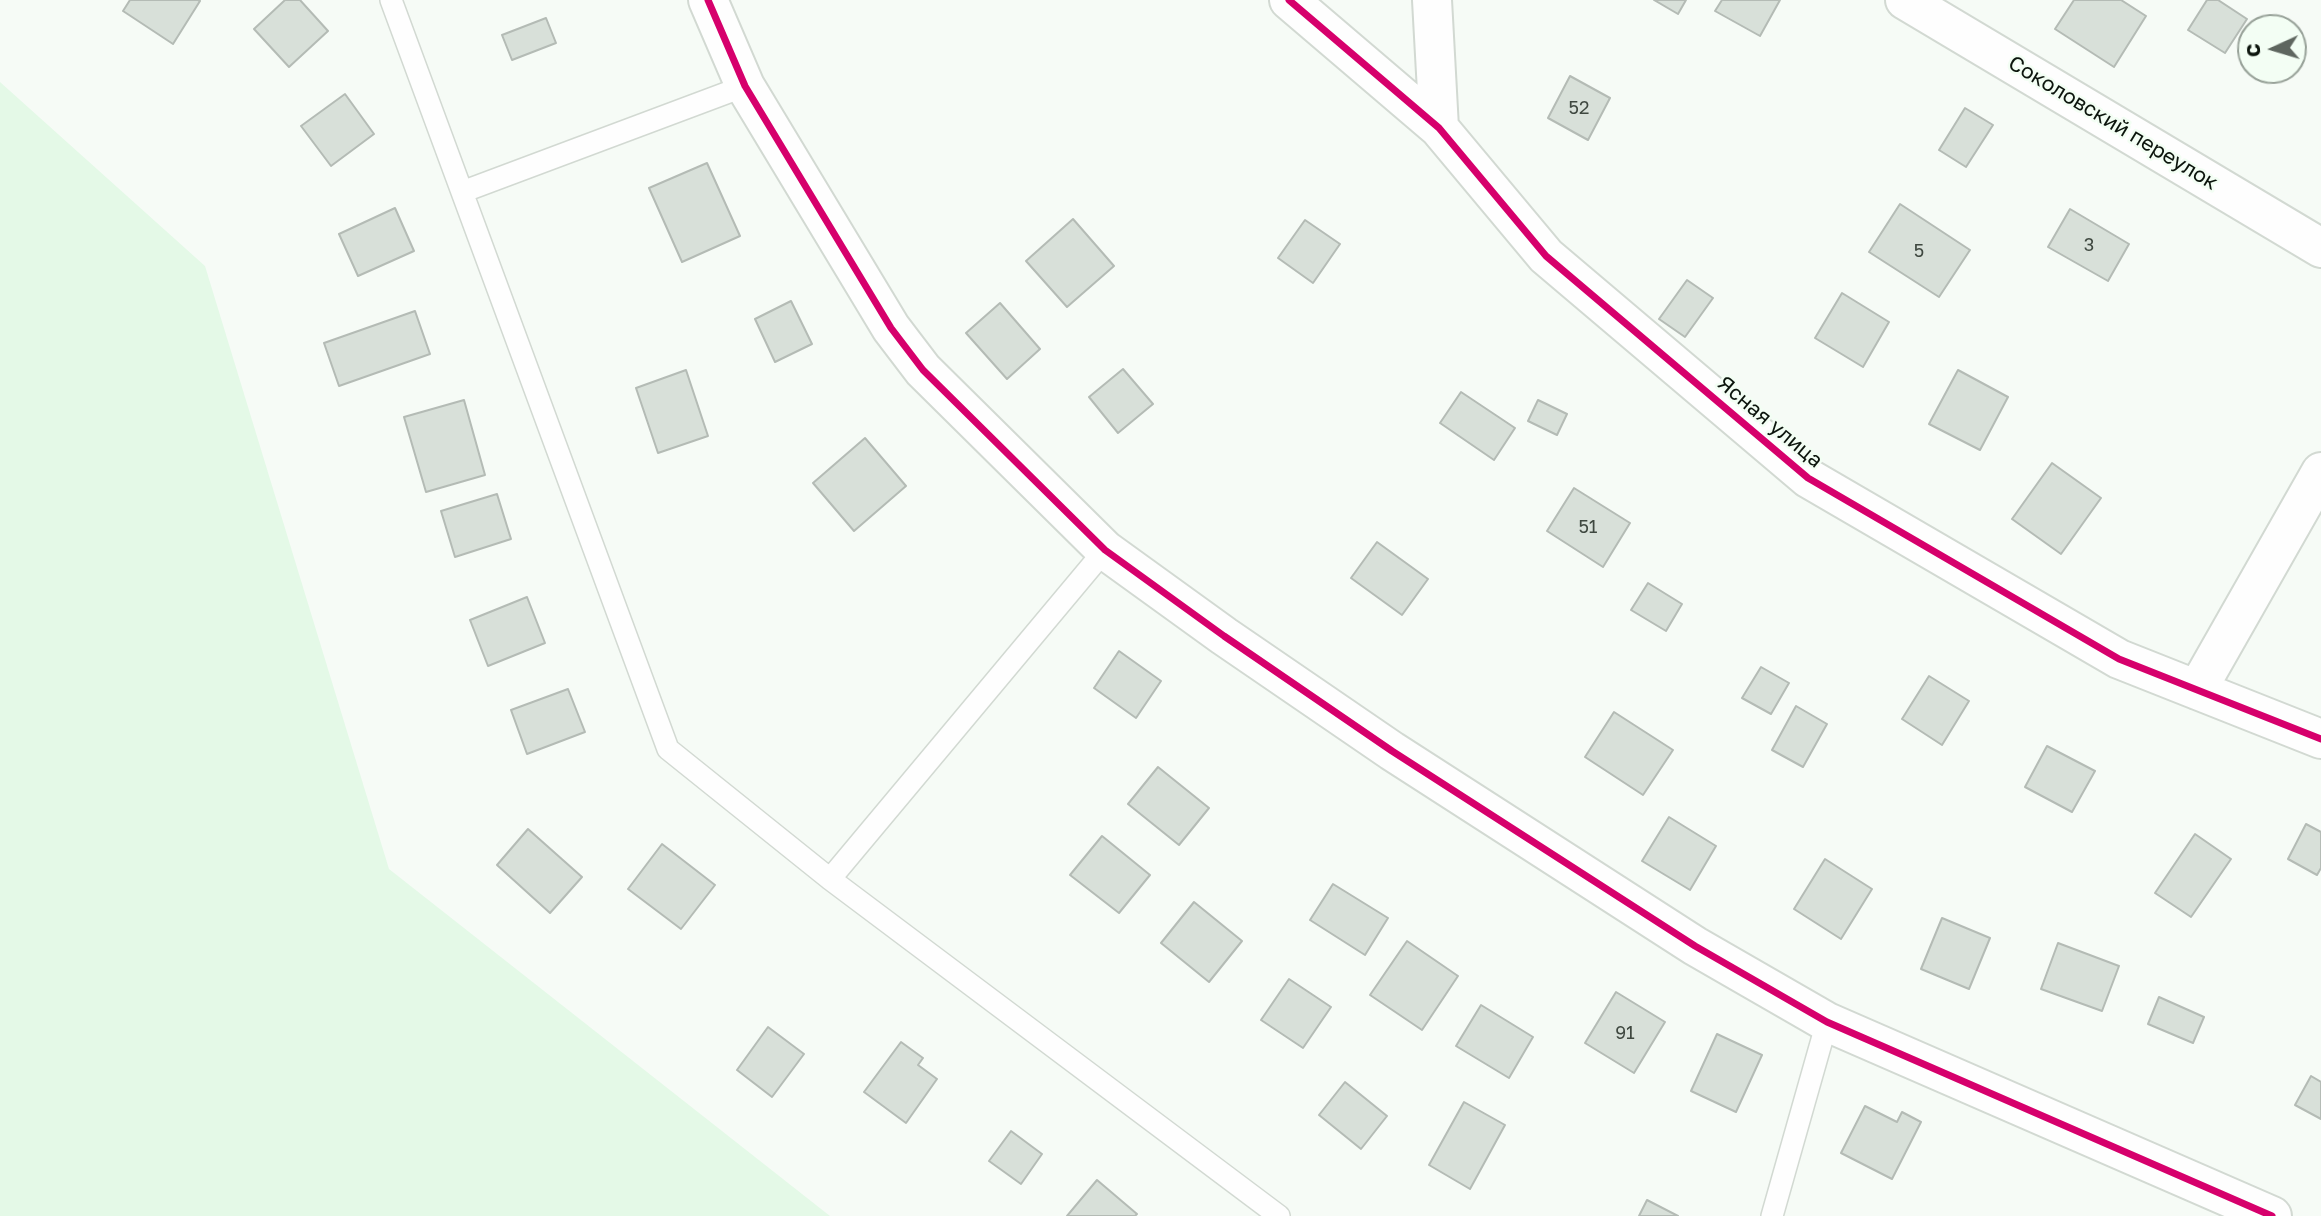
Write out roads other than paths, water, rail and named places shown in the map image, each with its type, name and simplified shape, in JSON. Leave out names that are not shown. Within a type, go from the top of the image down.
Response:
[{"type":"street","points":[[708,0],[745,86],[891,328],[923,370],[1105,550],[1224,636],[1392,751],[1695,946],[1827,1022],[2254,1213]]},
{"type":"street","name":"Ясная улица","points":[[1289,0],[1439,128],[1546,256],[1808,478],[2119,659],[2321,739]]},
{"type":"street","points":[[1432,0],[1439,128]]},
{"type":"street","name":"Соколовский переулок","points":[[1905,0],[2321,248]]},
{"type":"street","points":[[2197,690],[2321,472]]},
{"type":"lane","points":[[391,0],[667,749],[830,879],[1279,1216]]},
{"type":"lane","points":[[462,192],[745,86]]},
{"type":"lane","points":[[830,879],[1105,550]]},
{"type":"lane","points":[[1772,1216],[1827,1022]]}]
